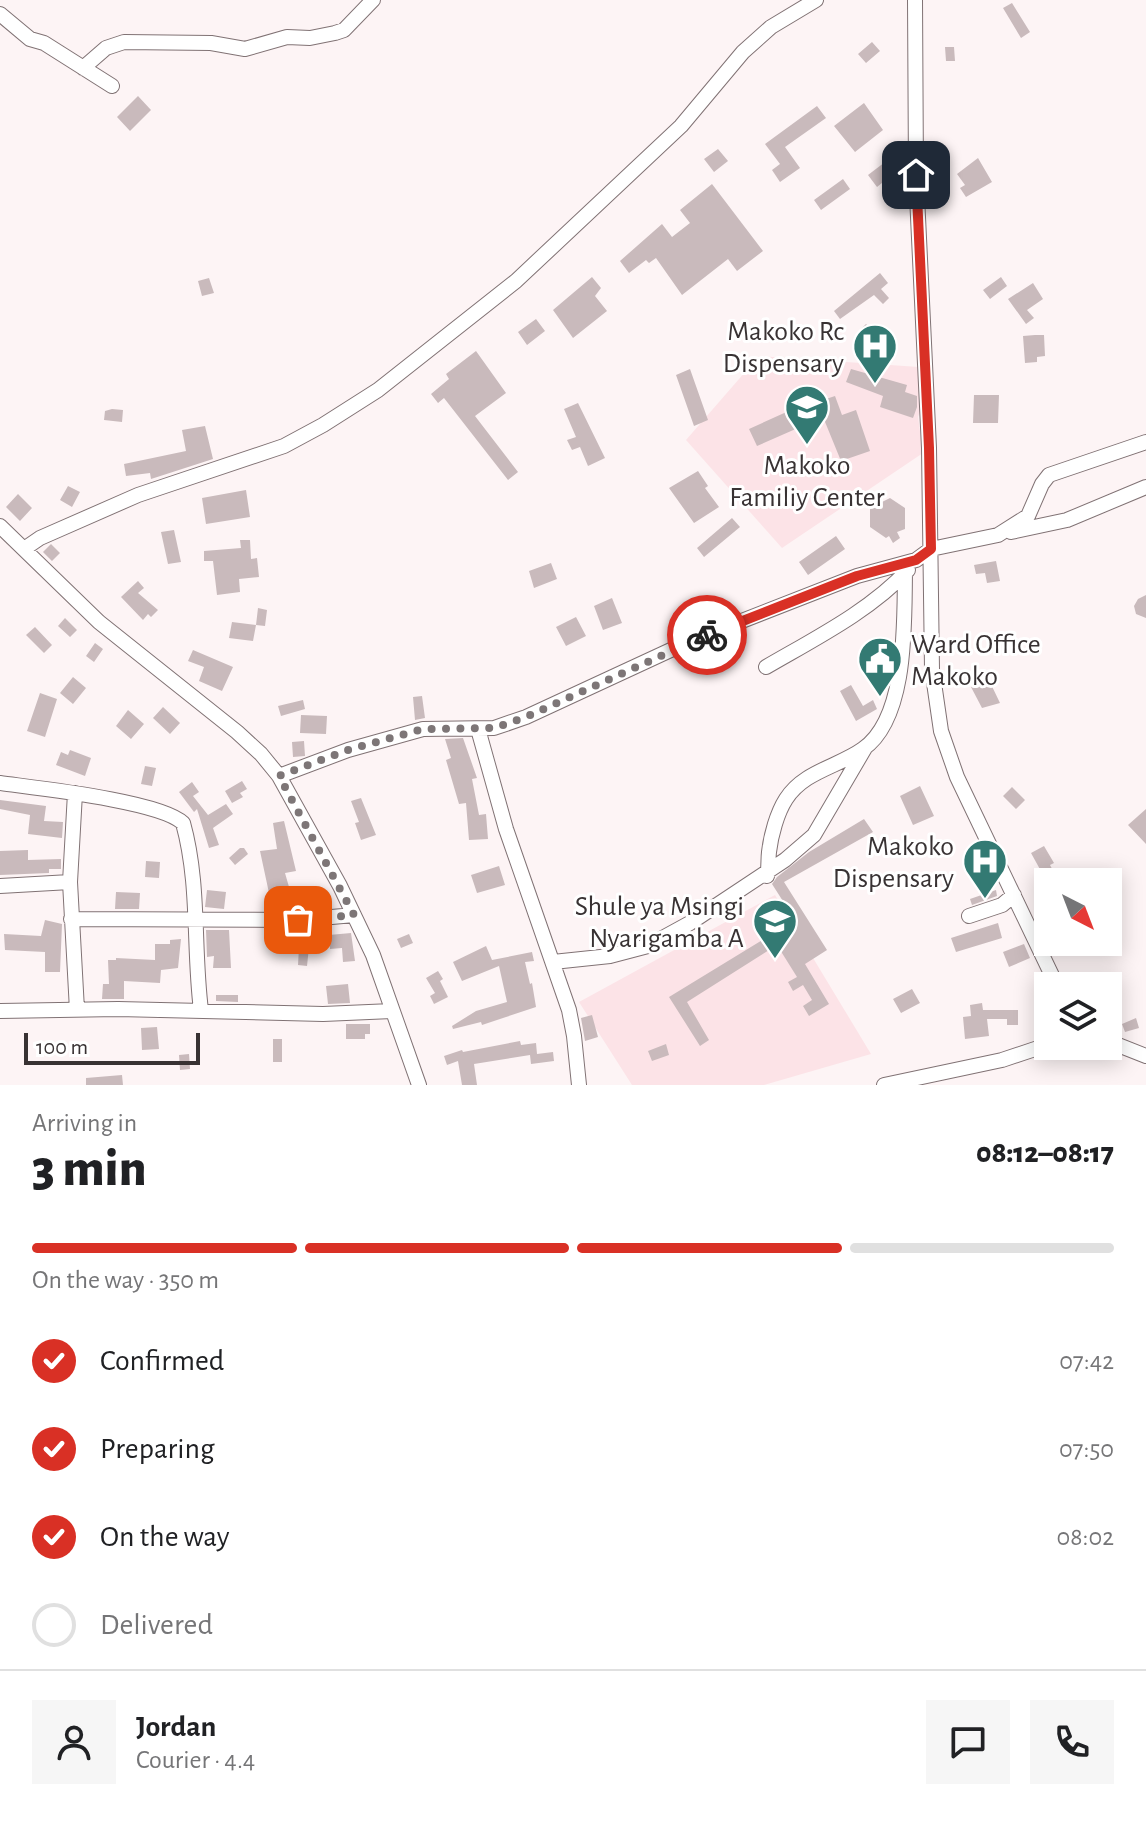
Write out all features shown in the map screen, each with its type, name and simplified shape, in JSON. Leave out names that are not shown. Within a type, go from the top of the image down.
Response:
[{"type":"street","points":[[83,68],[106,48],[124,42],[211,43],[245,49],[287,37],[310,38],[335,33],[344,30],[373,0]]},
{"type":"street","points":[[24,549],[40,538],[138,495],[284,446],[378,390],[516,281],[681,126],[743,52],[771,27],[816,0]]},
{"type":"street","points":[[915,0],[916,175],[929,448],[932,669],[941,731],[957,777],[1050,972]]},
{"type":"street","points":[[0,14],[30,39]]},
{"type":"street","points":[[0,31],[44,43],[112,86]]},
{"type":"street","points":[[998,535],[1028,516],[1049,475],[1146,442]]},
{"type":"street","points":[[766,667],[882,593],[931,549],[1067,520],[1146,487]]},
{"type":"street","points":[[0,526],[99,622],[237,732],[279,776],[373,955],[419,1085]]},
{"type":"street","points":[[279,776],[348,750],[423,729],[494,728],[526,717],[688,642],[857,576],[916,560]]},
{"type":"street","points":[[553,962],[610,956],[648,946],[767,876],[814,835],[865,748],[886,719],[904,654],[905,573]]},
{"type":"street","points":[[478,729],[506,829],[553,962],[574,1036],[579,1085]]},
{"type":"street","points":[[767,876],[775,826],[784,802],[793,790],[804,780],[865,748]]},
{"type":"street","points":[[0,783],[145,807],[183,823],[195,900],[196,975],[201,1010]]},
{"type":"street","points":[[75,793],[70,882],[77,1010]]},
{"type":"street","points":[[0,886],[70,882]]},
{"type":"street","points":[[969,916],[1002,905],[1014,895]]},
{"type":"street","points":[[71,919],[298,920],[354,915]]},
{"type":"street","points":[[0,1011],[201,1010],[279,1014],[392,1011]]},
{"type":"street","points":[[884,1085],[1002,1060],[1034,1047]]},
{"type":"street","points":[[1122,1047],[1146,1056]]},
{"type":"shaded area","name":"Makoko Familiy Center","points":[[759,356],[919,367],[926,396],[918,417],[923,453],[782,548],[686,440]]},
{"type":"shaded area","points":[[775,895],[871,1054],[764,1085],[632,1085],[579,1002]]},
{"type":"building","points":[[1012,3],[1030,32],[1021,38],[1003,8]]},
{"type":"building","points":[[872,42],[880,51],[866,63],[858,54]]},
{"type":"building","points":[[945,47],[954,47],[955,61],[946,61]]},
{"type":"building","points":[[138,96],[151,110],[130,131],[117,117]]},
{"type":"building","points":[[864,103],[883,130],[855,152],[834,126]]},
{"type":"building","points":[[817,106],[826,118],[785,147],[800,168],[780,182],[772,170],[780,164],[765,144]]},
{"type":"building","points":[[718,149],[728,161],[714,172],[704,159]]},
{"type":"building","points":[[978,158],[992,182],[966,197],[960,188],[965,185],[957,174]]},
{"type":"building","points":[[889,159],[898,170],[877,187],[868,175]]},
{"type":"building","points":[[843,179],[850,189],[821,210],[814,200]]},
{"type":"building","points":[[712,184],[763,251],[737,271],[728,259],[682,295],[656,258],[649,263],[646,260],[629,273],[620,261],[662,224],[672,237],[690,223],[680,210]]},
{"type":"building","points":[[880,273],[888,283],[881,289],[889,298],[883,304],[874,295],[840,319],[834,311]]},
{"type":"building","points":[[592,277],[601,288],[595,296],[607,311],[573,338],[553,310]]},
{"type":"building","points":[[1001,277],[1007,286],[990,299],[983,290]]},
{"type":"building","points":[[209,278],[214,293],[202,296],[198,281]]},
{"type":"building","points":[[1033,283],[1043,299],[1027,310],[1034,318],[1026,324],[1008,299]]},
{"type":"building","points":[[536,319],[545,331],[527,345],[518,332]]},
{"type":"building","points":[[866,324],[875,333],[866,341],[857,333]]},
{"type":"building","points":[[1044,335],[1045,356],[1037,357],[1037,362],[1025,363],[1023,336]]},
{"type":"building","points":[[476,351],[506,393],[475,416],[518,472],[508,480],[444,398],[438,403],[431,394],[449,379],[446,374]]},
{"type":"building","points":[[690,369],[708,420],[694,426],[676,375]]},
{"type":"building","points":[[851,369],[907,385],[905,392],[917,396],[913,418],[880,407],[883,396],[846,382]]},
{"type":"building","points":[[974,395],[999,395],[998,423],[973,423]]},
{"type":"building","points":[[835,396],[842,415],[856,410],[870,451],[841,461],[823,417],[757,446],[749,429],[813,400],[814,403]]},
{"type":"building","points":[[578,403],[605,458],[588,466],[580,447],[572,450],[567,440],[576,437],[564,409]]},
{"type":"building","points":[[123,410],[122,422],[104,420],[105,411]]},
{"type":"building","points":[[205,426],[213,459],[151,479],[150,473],[126,476],[124,464],[186,451],[182,430]]},
{"type":"building","points":[[698,471],[708,486],[705,488],[719,507],[694,523],[669,488]]},
{"type":"building","points":[[68,486],[80,492],[72,507],[60,500]]},
{"type":"building","points":[[246,490],[250,517],[206,524],[202,498]]},
{"type":"building","points":[[18,494],[32,508],[20,521],[6,507]]},
{"type":"building","points":[[890,498],[905,508],[905,529],[897,532],[900,538],[893,543],[889,536],[886,538],[870,527],[870,508]]},
{"type":"building","points":[[732,518],[740,527],[704,557],[697,548]]},
{"type":"building","points":[[174,530],[181,562],[168,564],[161,532]]},
{"type":"building","points":[[836,536],[845,549],[808,575],[799,562]]},
{"type":"building","points":[[240,540],[250,540],[251,559],[257,558],[259,577],[239,579],[240,592],[217,595],[213,561],[204,561],[204,551],[241,548]]},
{"type":"building","points":[[51,544],[60,553],[52,561],[43,552]]},
{"type":"building","points":[[996,561],[1000,581],[987,583],[985,573],[976,574],[974,565]]},
{"type":"building","points":[[551,563],[557,579],[534,588],[529,571]]},
{"type":"building","points":[[138,581],[144,588],[138,593],[158,610],[143,620],[121,597]]},
{"type":"building","points":[[1146,595],[1146,618],[1136,614],[1134,606],[1138,599]]},
{"type":"building","points":[[612,598],[622,623],[603,630],[594,606]]},
{"type":"building","points":[[258,608],[267,610],[265,626],[256,625]]},
{"type":"building","points":[[576,617],[586,636],[566,646],[556,627]]},
{"type":"building","points":[[65,618],[77,630],[70,637],[58,626]]},
{"type":"building","points":[[232,622],[256,625],[253,641],[229,638]]},
{"type":"building","points":[[35,627],[52,645],[44,653],[26,635]]},
{"type":"building","points":[[95,643],[103,649],[94,662],[86,656]]},
{"type":"building","points":[[193,650],[233,667],[222,691],[199,681],[204,667],[188,661]]},
{"type":"building","points":[[73,677],[86,688],[73,704],[60,693]]},
{"type":"building","points":[[988,678],[1000,703],[982,708],[971,687]]},
{"type":"building","points":[[851,685],[863,706],[873,700],[877,709],[856,721],[840,691]]},
{"type":"building","points":[[40,693],[57,699],[45,737],[27,731]]},
{"type":"building","points":[[422,696],[425,718],[415,720],[413,697]]},
{"type":"building","points":[[303,700],[305,709],[281,716],[278,706]]},
{"type":"building","points":[[163,707],[180,723],[170,734],[153,718]]},
{"type":"building","points":[[128,710],[144,724],[131,739],[116,726]]},
{"type":"building","points":[[301,715],[327,716],[326,734],[300,733]]},
{"type":"building","points":[[463,738],[477,778],[472,779],[479,815],[486,814],[488,839],[469,840],[466,803],[459,804],[446,760],[451,758],[445,739]]},
{"type":"building","points":[[304,741],[305,756],[293,757],[292,742]]},
{"type":"building","points":[[70,750],[91,758],[85,776],[56,765],[61,752],[68,755]]},
{"type":"building","points":[[145,766],[156,768],[152,786],[141,784]]},
{"type":"building","points":[[242,781],[247,789],[240,793],[243,797],[232,803],[225,791]]},
{"type":"building","points":[[192,782],[199,792],[193,796],[208,815],[226,804],[233,814],[213,828],[219,845],[209,848],[197,809],[194,812],[179,792]]},
{"type":"building","points":[[920,786],[934,816],[913,825],[900,796]]},
{"type":"building","points":[[1012,787],[1025,800],[1016,809],[1003,796]]},
{"type":"building","points":[[361,798],[376,835],[361,840],[355,823],[359,822],[351,801]]},
{"type":"building","points":[[0,800],[46,806],[44,821],[63,822],[62,838],[28,834],[30,815],[0,809]]},
{"type":"building","points":[[1146,809],[1146,844],[1128,825]]},
{"type":"building","points":[[864,819],[873,832],[784,882],[827,950],[805,964],[829,1004],[809,1016],[803,1006],[812,1000],[803,985],[793,991],[788,982],[797,977],[777,945],[687,1002],[709,1040],[700,1046],[669,997],[795,920],[772,884],[809,852]]},
{"type":"building","points":[[284,821],[296,871],[285,873],[289,887],[269,893],[260,851],[277,849],[273,823]]},
{"type":"building","points":[[1044,846],[1054,863],[1050,865],[1052,868],[1039,868],[1031,853]]},
{"type":"building","points":[[240,848],[248,854],[235,865],[229,858]]},
{"type":"building","points":[[28,850],[28,860],[61,859],[61,869],[49,869],[49,873],[0,875],[0,851]]},
{"type":"building","points":[[146,861],[160,862],[159,878],[145,877]]},
{"type":"building","points":[[499,866],[505,885],[477,893],[471,875]]},
{"type":"building","points":[[207,890],[226,892],[224,909],[205,907]]},
{"type":"building","points":[[996,890],[997,896],[972,905],[970,899]]},
{"type":"building","points":[[116,892],[140,893],[139,909],[115,909]]},
{"type":"building","points":[[300,895],[315,895],[315,908],[300,908]]},
{"type":"building","points":[[45,920],[62,924],[60,972],[45,972],[45,952],[5,950],[4,934],[41,936]]},
{"type":"building","points":[[998,923],[1002,938],[956,952],[951,938]]},
{"type":"building","points":[[206,930],[229,930],[231,968],[213,968],[214,956],[207,957]]},
{"type":"building","points":[[351,933],[355,961],[343,962],[342,948],[330,949],[329,935]]},
{"type":"building","points":[[409,934],[413,943],[401,948],[397,939]]},
{"type":"building","points":[[181,939],[178,968],[161,970],[160,983],[124,981],[124,999],[102,999],[103,984],[109,984],[108,960],[155,960],[155,944],[170,944],[170,940]]},
{"type":"building","points":[[1024,944],[1030,958],[1009,967],[1003,952]]},
{"type":"building","points":[[486,946],[492,960],[532,952],[534,961],[525,962],[536,1007],[482,1025],[481,1022],[453,1029],[452,1026],[476,1011],[507,1002],[499,966],[462,981],[453,962]]},
{"type":"building","points":[[299,947],[309,947],[307,966],[298,965]]},
{"type":"building","points":[[438,971],[448,997],[434,1004],[430,996],[435,993],[426,978]]},
{"type":"building","points":[[348,984],[350,1003],[328,1004],[326,986]]},
{"type":"building","points":[[912,989],[920,1003],[901,1013],[893,999]]},
{"type":"building","points":[[216,995],[238,995],[238,1002],[216,1001]]},
{"type":"building","points":[[982,1003],[983,1010],[1018,1010],[1018,1025],[1007,1025],[1007,1019],[987,1019],[989,1036],[965,1039],[963,1017],[971,1016],[970,1005]]},
{"type":"building","points":[[592,1015],[598,1037],[585,1041],[581,1018]]},
{"type":"building","points":[[1136,1018],[1139,1028],[1125,1032],[1122,1024]]},
{"type":"building","points":[[346,1024],[370,1024],[370,1034],[365,1034],[365,1039],[346,1039]]},
{"type":"building","points":[[157,1027],[159,1049],[142,1050],[141,1028]]},
{"type":"building","points":[[273,1039],[282,1039],[282,1062],[273,1062]]},
{"type":"building","points":[[520,1041],[521,1045],[536,1043],[537,1054],[553,1052],[554,1061],[531,1064],[530,1055],[474,1064],[477,1085],[462,1085],[458,1061],[447,1065],[444,1056],[462,1050]]},
{"type":"building","points":[[666,1044],[669,1055],[652,1061],[648,1051]]},
{"type":"building","points":[[189,1054],[190,1069],[180,1070],[179,1055]]},
{"type":"building","points":[[122,1075],[123,1085],[86,1085],[86,1078]]},
{"type":"way so far","points":[[298,920],[354,915],[279,776],[348,750],[423,729],[494,728],[526,717],[707,635]]},
{"type":"place","name":"Makoko Rc Dispensary","points":[[875,385]]},
{"type":"place","name":"Makoko Familiy Center","points":[[807,446]]},
{"type":"place","name":"Ward Office Makoko","points":[[880,698]]},
{"type":"place","name":"Makoko Dispensary","points":[[985,900]]},
{"type":"place","name":"Shule ya Msingi Nyarigamba A","points":[[775,960]]},
{"type":"route","points":[[707,635],[857,576],[916,560],[931,549],[916,175]]}]
